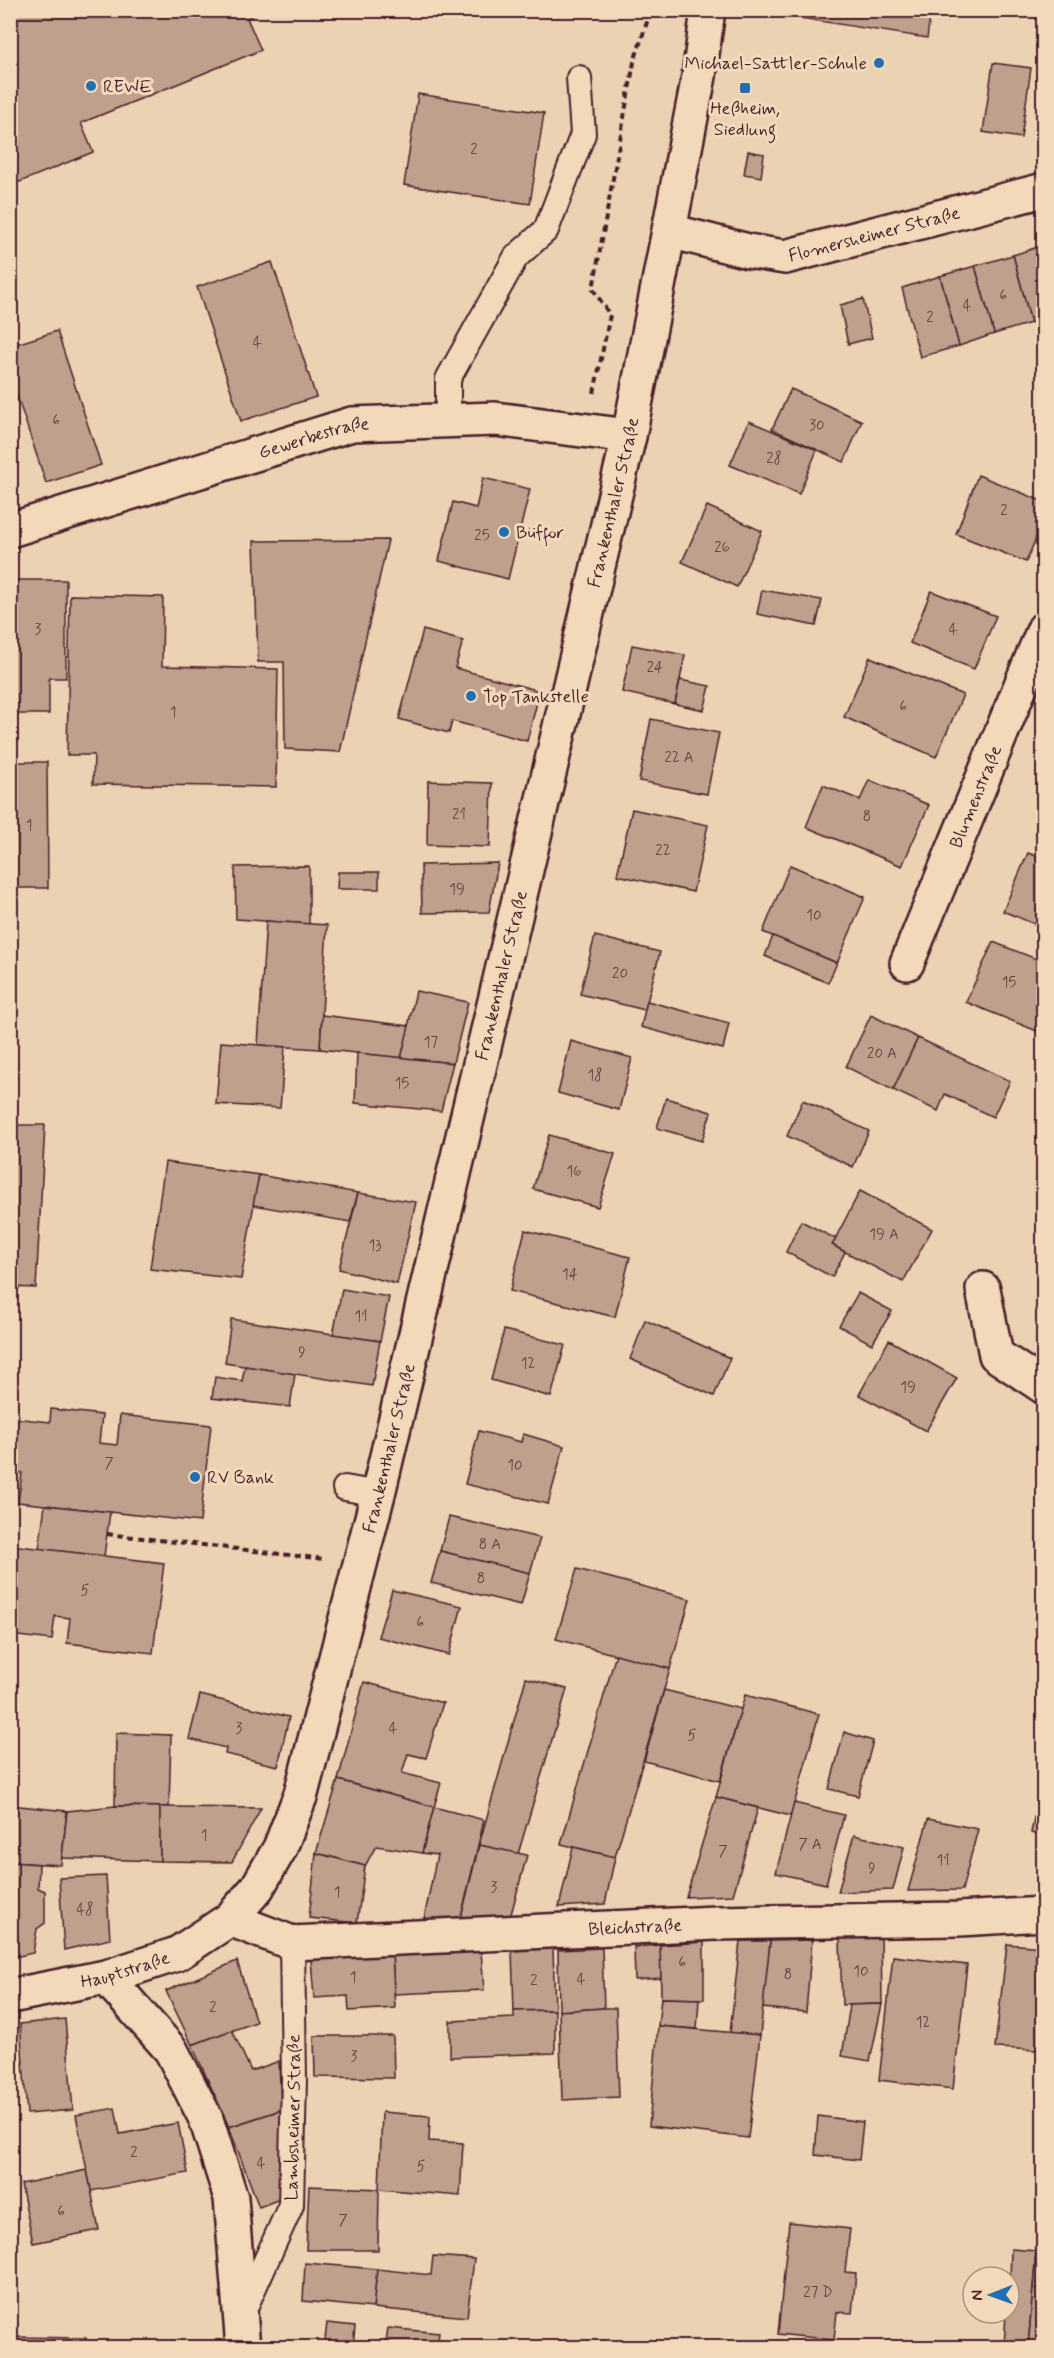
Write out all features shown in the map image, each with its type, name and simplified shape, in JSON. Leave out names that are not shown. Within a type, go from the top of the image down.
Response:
[{"type":"street","name":"Frankenthaler Straße","points":[[231,1919],[256,1888],[280,1848],[301,1794],[361,1563],[629,436],[699,76],[708,10]]},
{"type":"street","name":"Flomersheimer Straße","points":[[670,231],[748,251],[785,257],[1044,190]]},
{"type":"street","name":"Gewerbestraße","points":[[10,530],[352,424],[495,419],[629,436]]},
{"type":"street","name":"Blumenstraße","points":[[907,963],[1044,629]]},
{"type":"street","points":[[983,1289],[996,1355],[1044,1387]]},
{"type":"street","name":"Bleichstraße","points":[[231,1919],[292,1943],[716,1923],[959,1919],[1044,1914]]},
{"type":"street","name":"Hauptstraße","points":[[10,1996],[106,1977],[177,1954],[231,1919]]},
{"type":"street","name":"Lambsheimer Straße","points":[[106,1977],[171,2050],[206,2119],[231,2198],[242,2332]]},
{"type":"lane","points":[[448,421],[448,379],[516,257],[546,230],[583,134],[579,78]]},
{"type":"lane","points":[[345,1488],[378,1494]]},
{"type":"lane","name":"Lambsheimer Straße","points":[[242,2332],[291,2205],[294,2080],[292,1943]]},
{"type":"path","points":[[587,430],[610,315],[593,289],[634,62],[651,10]]},
{"type":"path","points":[[107,1534],[361,1563]]},
{"type":"building","name":"REWE","points":[[10,10],[264,10],[247,18],[261,50],[81,123],[93,152],[10,186]]},
{"type":"building","points":[[782,10],[931,10],[927,38],[781,15]]},
{"type":"building","points":[[993,63],[1031,68],[1021,138],[983,132]]},
{"type":"building","points":[[418,94],[544,113],[530,204],[404,185]]},
{"type":"building","points":[[748,151],[764,154],[761,177],[744,174]]},
{"type":"building","points":[[1044,245],[1044,320],[1031,323],[1013,255]]},
{"type":"building","points":[[1013,255],[1031,323],[994,334],[975,266]]},
{"type":"building","points":[[272,262],[316,397],[241,421],[197,287]]},
{"type":"building","points":[[975,266],[994,334],[959,346],[940,276]]},
{"type":"building","points":[[940,276],[959,346],[920,357],[902,288]]},
{"type":"building","points":[[863,299],[872,338],[848,344],[840,305]]},
{"type":"building","points":[[57,331],[101,465],[46,483],[10,375],[10,346]]},
{"type":"building","points":[[791,389],[862,421],[844,462],[772,429]]},
{"type":"building","points":[[749,421],[817,450],[799,494],[730,465]]},
{"type":"building","points":[[978,475],[1044,502],[1044,519],[1026,562],[956,534]]},
{"type":"building","points":[[483,478],[530,489],[508,579],[439,561],[453,502],[476,508]]},
{"type":"building","points":[[707,506],[762,531],[737,587],[682,562]]},
{"type":"building","points":[[388,540],[340,752],[285,749],[284,662],[258,662],[254,541]]},
{"type":"building","points":[[10,580],[66,580],[66,678],[49,678],[49,714],[10,714]]},
{"type":"building","points":[[762,590],[822,600],[816,626],[757,614]]},
{"type":"building","points":[[931,591],[996,616],[974,669],[910,643]]},
{"type":"building","points":[[70,595],[163,597],[162,666],[278,669],[276,787],[93,784],[94,755],[67,755]]},
{"type":"building","points":[[423,630],[463,641],[455,668],[540,691],[527,741],[452,721],[449,733],[399,719]]},
{"type":"building","points":[[632,645],[685,655],[675,704],[622,692]]},
{"type":"building","points":[[870,657],[963,695],[936,757],[844,717]]},
{"type":"building","points":[[680,680],[710,686],[704,710],[675,704]]},
{"type":"building","points":[[651,719],[719,733],[707,794],[639,781]]},
{"type":"building","points":[[10,762],[47,762],[48,888],[10,888]]},
{"type":"building","points":[[869,780],[929,805],[902,866],[806,827],[823,785],[860,800]]},
{"type":"building","points":[[428,781],[492,783],[490,847],[427,845]]},
{"type":"building","points":[[632,809],[708,825],[693,892],[617,875]]},
{"type":"building","points":[[1028,853],[1044,859],[1044,928],[1003,911]]},
{"type":"building","points":[[498,863],[489,912],[422,913],[421,865]]},
{"type":"building","points":[[790,865],[865,897],[837,963],[763,932]]},
{"type":"building","points":[[309,866],[309,924],[236,919],[235,867]]},
{"type":"building","points":[[338,872],[379,872],[379,889],[337,889]]},
{"type":"building","points":[[266,921],[327,925],[320,1049],[258,1045]]},
{"type":"building","points":[[595,936],[660,952],[645,1010],[580,994]]},
{"type":"building","points":[[773,936],[837,963],[828,983],[765,956]]},
{"type":"building","points":[[993,942],[1044,962],[1044,1034],[966,1002]]},
{"type":"building","points":[[416,991],[468,1002],[453,1063],[401,1058]]},
{"type":"building","points":[[647,1001],[729,1023],[723,1049],[641,1027]]},
{"type":"building","points":[[322,1015],[409,1026],[401,1058],[320,1049]]},
{"type":"building","points":[[871,1015],[918,1038],[893,1090],[846,1067]]},
{"type":"building","points":[[918,1038],[1010,1081],[993,1117],[945,1094],[938,1111],[893,1090]]},
{"type":"building","points":[[571,1041],[632,1058],[619,1110],[558,1093]]},
{"type":"building","points":[[221,1042],[285,1047],[280,1108],[216,1104]]},
{"type":"building","points":[[357,1053],[453,1063],[441,1111],[355,1103]]},
{"type":"building","points":[[666,1098],[711,1112],[702,1141],[657,1128]]},
{"type":"building","points":[[803,1100],[869,1131],[853,1167],[787,1136]]},
{"type":"building","points":[[10,1125],[45,1125],[36,1288],[10,1287]]},
{"type":"building","points":[[549,1135],[615,1154],[598,1207],[533,1189]]},
{"type":"building","points":[[165,1162],[259,1175],[241,1279],[150,1269]]},
{"type":"building","points":[[259,1175],[358,1193],[350,1222],[253,1205]]},
{"type":"building","points":[[860,1191],[932,1229],[903,1282],[832,1245]]},
{"type":"building","points":[[358,1193],[416,1202],[397,1284],[339,1269]]},
{"type":"building","points":[[801,1221],[836,1239],[832,1245],[845,1252],[832,1277],[786,1252]]},
{"type":"building","points":[[525,1230],[630,1257],[615,1317],[510,1291]]},
{"type":"building","points":[[342,1289],[389,1297],[380,1341],[333,1335]]},
{"type":"building","points":[[858,1293],[892,1311],[872,1344],[839,1326]]},
{"type":"building","points":[[231,1319],[380,1341],[372,1386],[225,1363]]},
{"type":"building","points":[[645,1320],[730,1358],[714,1396],[630,1359]]},
{"type":"building","points":[[504,1330],[565,1345],[551,1397],[491,1380]]},
{"type":"building","points":[[889,1340],[957,1378],[926,1431],[859,1395]]},
{"type":"building","points":[[245,1366],[295,1374],[290,1407],[212,1398],[215,1377],[242,1381]]},
{"type":"building","points":[[51,1409],[102,1415],[99,1443],[117,1445],[120,1415],[211,1425],[200,1522],[18,1502],[22,1473],[10,1472],[14,1418],[50,1422]]},
{"type":"building","points":[[479,1431],[521,1442],[523,1434],[564,1446],[548,1504],[465,1484]]},
{"type":"building","points":[[45,1505],[110,1512],[104,1556],[39,1549]]},
{"type":"building","points":[[449,1517],[540,1538],[530,1573],[440,1551]]},
{"type":"building","points":[[10,1545],[164,1563],[153,1653],[67,1643],[70,1618],[55,1616],[52,1640],[10,1635]]},
{"type":"building","points":[[440,1551],[530,1573],[521,1605],[431,1583]]},
{"type":"building","points":[[577,1569],[690,1599],[670,1669],[556,1639]]},
{"type":"building","points":[[392,1590],[462,1606],[449,1655],[378,1637]]},
{"type":"building","points":[[616,1654],[670,1669],[615,1857],[561,1844]]},
{"type":"building","points":[[526,1678],[567,1689],[518,1854],[479,1845]]},
{"type":"building","points":[[364,1682],[443,1703],[426,1758],[408,1754],[402,1773],[441,1783],[434,1807],[338,1780]]},
{"type":"building","points":[[664,1690],[741,1709],[720,1781],[644,1761]]},
{"type":"building","points":[[200,1695],[289,1717],[278,1766],[225,1754],[226,1748],[189,1739]]},
{"type":"building","points":[[745,1695],[819,1714],[791,1816],[716,1797]]},
{"type":"building","points":[[844,1732],[873,1741],[858,1796],[829,1789]]},
{"type":"building","points":[[116,1733],[171,1735],[169,1807],[115,1806]]},
{"type":"building","points":[[1044,1774],[1044,1836],[1031,1833]]},
{"type":"building","points":[[338,1780],[434,1807],[422,1853],[376,1846],[365,1866],[316,1853]]},
{"type":"building","points":[[716,1797],[758,1808],[733,1895],[686,1897]]},
{"type":"building","points":[[794,1803],[844,1815],[826,1884],[776,1873]]},
{"type":"building","points":[[10,1805],[67,1811],[61,1865],[10,1862]]},
{"type":"building","points":[[115,1806],[160,1807],[160,1861],[62,1858],[67,1811]]},
{"type":"building","points":[[160,1807],[261,1808],[232,1862],[160,1861]]},
{"type":"building","points":[[434,1807],[484,1820],[460,1922],[423,1924],[437,1855],[422,1853]]},
{"type":"building","points":[[928,1819],[978,1829],[962,1890],[908,1891]]},
{"type":"building","points":[[854,1835],[904,1847],[893,1890],[838,1892]]},
{"type":"building","points":[[479,1845],[527,1855],[510,1918],[460,1922]]},
{"type":"building","points":[[573,1847],[615,1857],[605,1904],[559,1907]]},
{"type":"building","points":[[316,1853],[365,1866],[357,1923],[309,1918]]},
{"type":"building","points":[[10,1862],[39,1864],[38,1888],[45,1891],[45,1923],[37,1929],[33,1953],[10,1958]]},
{"type":"building","points":[[106,1876],[110,1939],[64,1950],[59,1878]]},
{"type":"building","points":[[881,1936],[882,2004],[842,2005],[840,1938]]},
{"type":"building","points":[[812,1940],[806,2012],[762,2008],[770,1941]]},
{"type":"building","points":[[740,1941],[770,1941],[760,2035],[730,2033]]},
{"type":"building","points":[[704,1942],[704,1999],[661,1998],[660,1945]]},
{"type":"building","points":[[1007,1944],[1044,1947],[1044,2006],[1039,2050],[995,2048]]},
{"type":"building","points":[[660,1945],[661,1978],[635,1980],[634,1947]]},
{"type":"building","points":[[553,1948],[555,2010],[514,2011],[512,1951]]},
{"type":"building","points":[[602,1948],[604,2008],[559,2011],[558,1950]]},
{"type":"building","points":[[481,1951],[484,1990],[394,1994],[392,1954]]},
{"type":"building","points":[[392,1954],[395,2008],[349,2011],[348,1996],[314,1998],[311,1959]]},
{"type":"building","points":[[893,1956],[967,1965],[953,2089],[879,2080]]},
{"type":"building","points":[[237,1961],[256,2022],[192,2045],[166,1991]]},
{"type":"building","points":[[661,1998],[699,1999],[697,2029],[658,2026]]},
{"type":"building","points":[[882,2004],[870,2061],[842,2056],[850,2005]]},
{"type":"building","points":[[616,2008],[619,2097],[562,2100],[559,2011]]},
{"type":"building","points":[[555,2010],[555,2053],[450,2057],[450,2021],[514,2018],[514,2011]]},
{"type":"building","points":[[65,2019],[73,2110],[27,2114],[20,2024]]},
{"type":"building","points":[[658,2026],[760,2035],[748,2138],[649,2126]]},
{"type":"building","points":[[232,2030],[251,2071],[279,2061],[281,2110],[229,2127],[192,2045]]},
{"type":"building","points":[[314,2036],[393,2036],[394,2078],[315,2077]]},
{"type":"building","points":[[115,2108],[120,2134],[178,2123],[188,2173],[91,2191],[76,2115]]},
{"type":"building","points":[[281,2110],[280,2199],[259,2207],[229,2127]]},
{"type":"building","points":[[382,2112],[430,2116],[429,2141],[463,2143],[460,2196],[379,2189]]},
{"type":"building","points":[[818,2116],[863,2122],[859,2160],[815,2155]]},
{"type":"building","points":[[87,2170],[99,2230],[33,2243],[21,2184]]},
{"type":"building","points":[[309,2186],[379,2189],[378,2250],[306,2250]]},
{"type":"building","points":[[10,2207],[17,2257],[10,2258]]},
{"type":"building","points":[[789,2222],[850,2229],[845,2272],[856,2273],[852,2313],[837,2312],[834,2340],[778,2334]]},
{"type":"building","points":[[1011,2249],[1036,2251],[1028,2348],[1004,2348],[1005,2325],[1021,2325],[1021,2265],[1010,2265]]},
{"type":"building","points":[[1036,2251],[1044,2252],[1044,2290],[1033,2289]]},
{"type":"building","points":[[433,2256],[474,2259],[467,2317],[373,2308],[377,2269],[431,2275]]},
{"type":"building","points":[[305,2263],[377,2269],[373,2308],[303,2301]]},
{"type":"building","points":[[1033,2289],[1044,2290],[1044,2348],[1028,2348]]},
{"type":"building","points":[[327,2323],[355,2326],[353,2348],[324,2348]]},
{"type":"building","points":[[388,2328],[439,2333],[437,2348],[385,2348]]},
{"type":"building","points":[[10,2337],[86,2338],[86,2348],[10,2348]]},
{"type":"place","name":"Michael-Sattler-Schule","points":[[879,63]]},
{"type":"place","name":"REWE","points":[[91,86]]},
{"type":"place","name":"Heßheim, Siedlung","points":[[745,88]]},
{"type":"place","name":"Büffor","points":[[504,532]]},
{"type":"place","name":"Top Tankstelle","points":[[471,696]]},
{"type":"place","name":"RV Bank","points":[[195,1477]]}]
